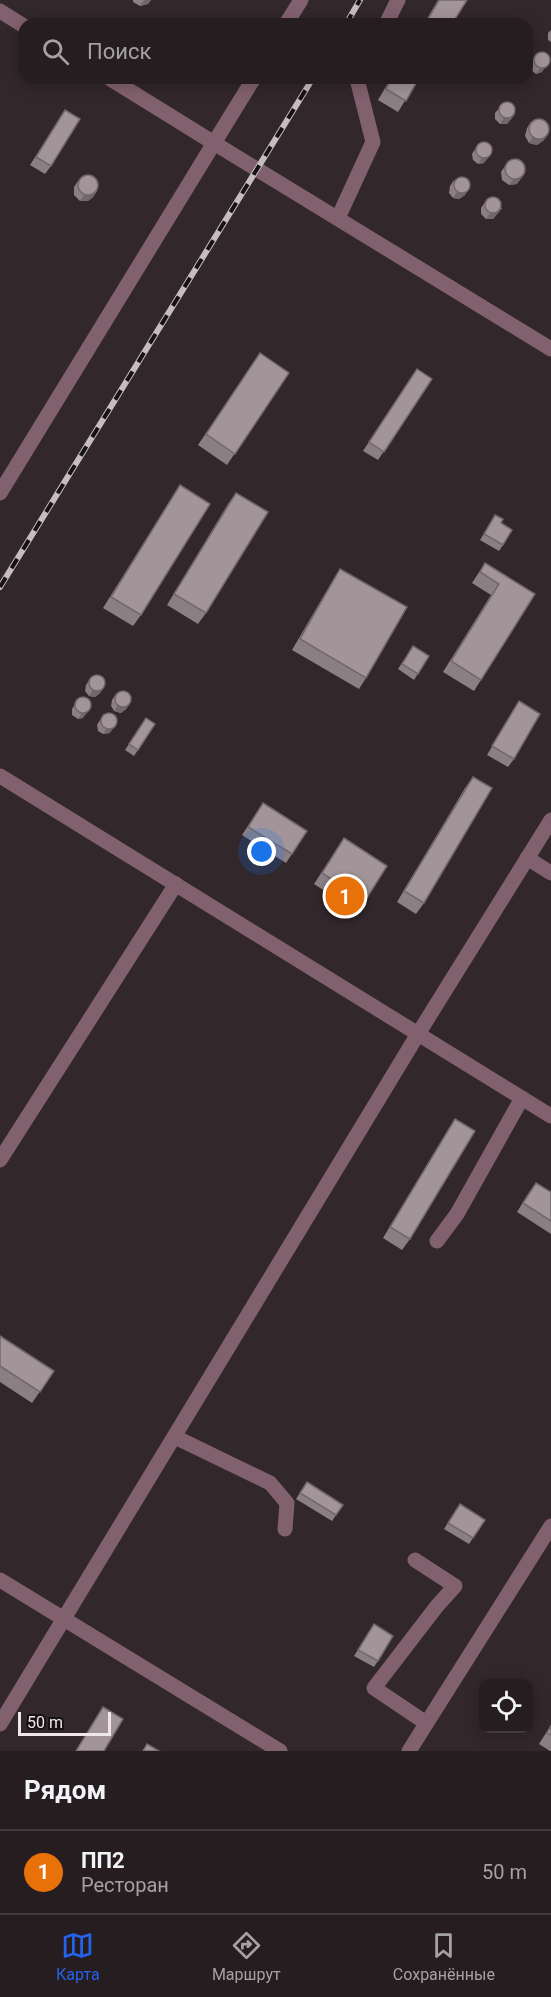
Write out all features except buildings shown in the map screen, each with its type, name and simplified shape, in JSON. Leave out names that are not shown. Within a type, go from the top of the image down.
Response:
[{"type":"lane","points":[[290,18],[301,0]]},
{"type":"lane","points":[[389,18],[398,0]]},
{"type":"lane","points":[[0,11],[18,22]]},
{"type":"lane","points":[[119,84],[551,349]]},
{"type":"lane","points":[[0,494],[250,84]]},
{"type":"lane","points":[[338,219],[374,142],[358,84]]},
{"type":"lane","points":[[0,776],[551,1116]]},
{"type":"lane","points":[[0,1724],[418,1034],[551,820]]},
{"type":"lane","points":[[527,858],[551,873]]},
{"type":"lane","points":[[0,1160],[176,884]]},
{"type":"lane","points":[[437,1241],[457,1214],[522,1098]]},
{"type":"lane","points":[[175,1437],[270,1483],[287,1503],[285,1529]]},
{"type":"lane","points":[[409,1751],[551,1526]]},
{"type":"lane","points":[[415,1560],[455,1586],[437,1605],[374,1688],[426,1723]]},
{"type":"lane","points":[[0,1580],[280,1751]]},
{"type":"railway","points":[[350,18],[360,0]]},
{"type":"railway","points":[[0,587],[309,84]]},
{"type":"place","name":"ПП2","points":[[345,896]]}]
